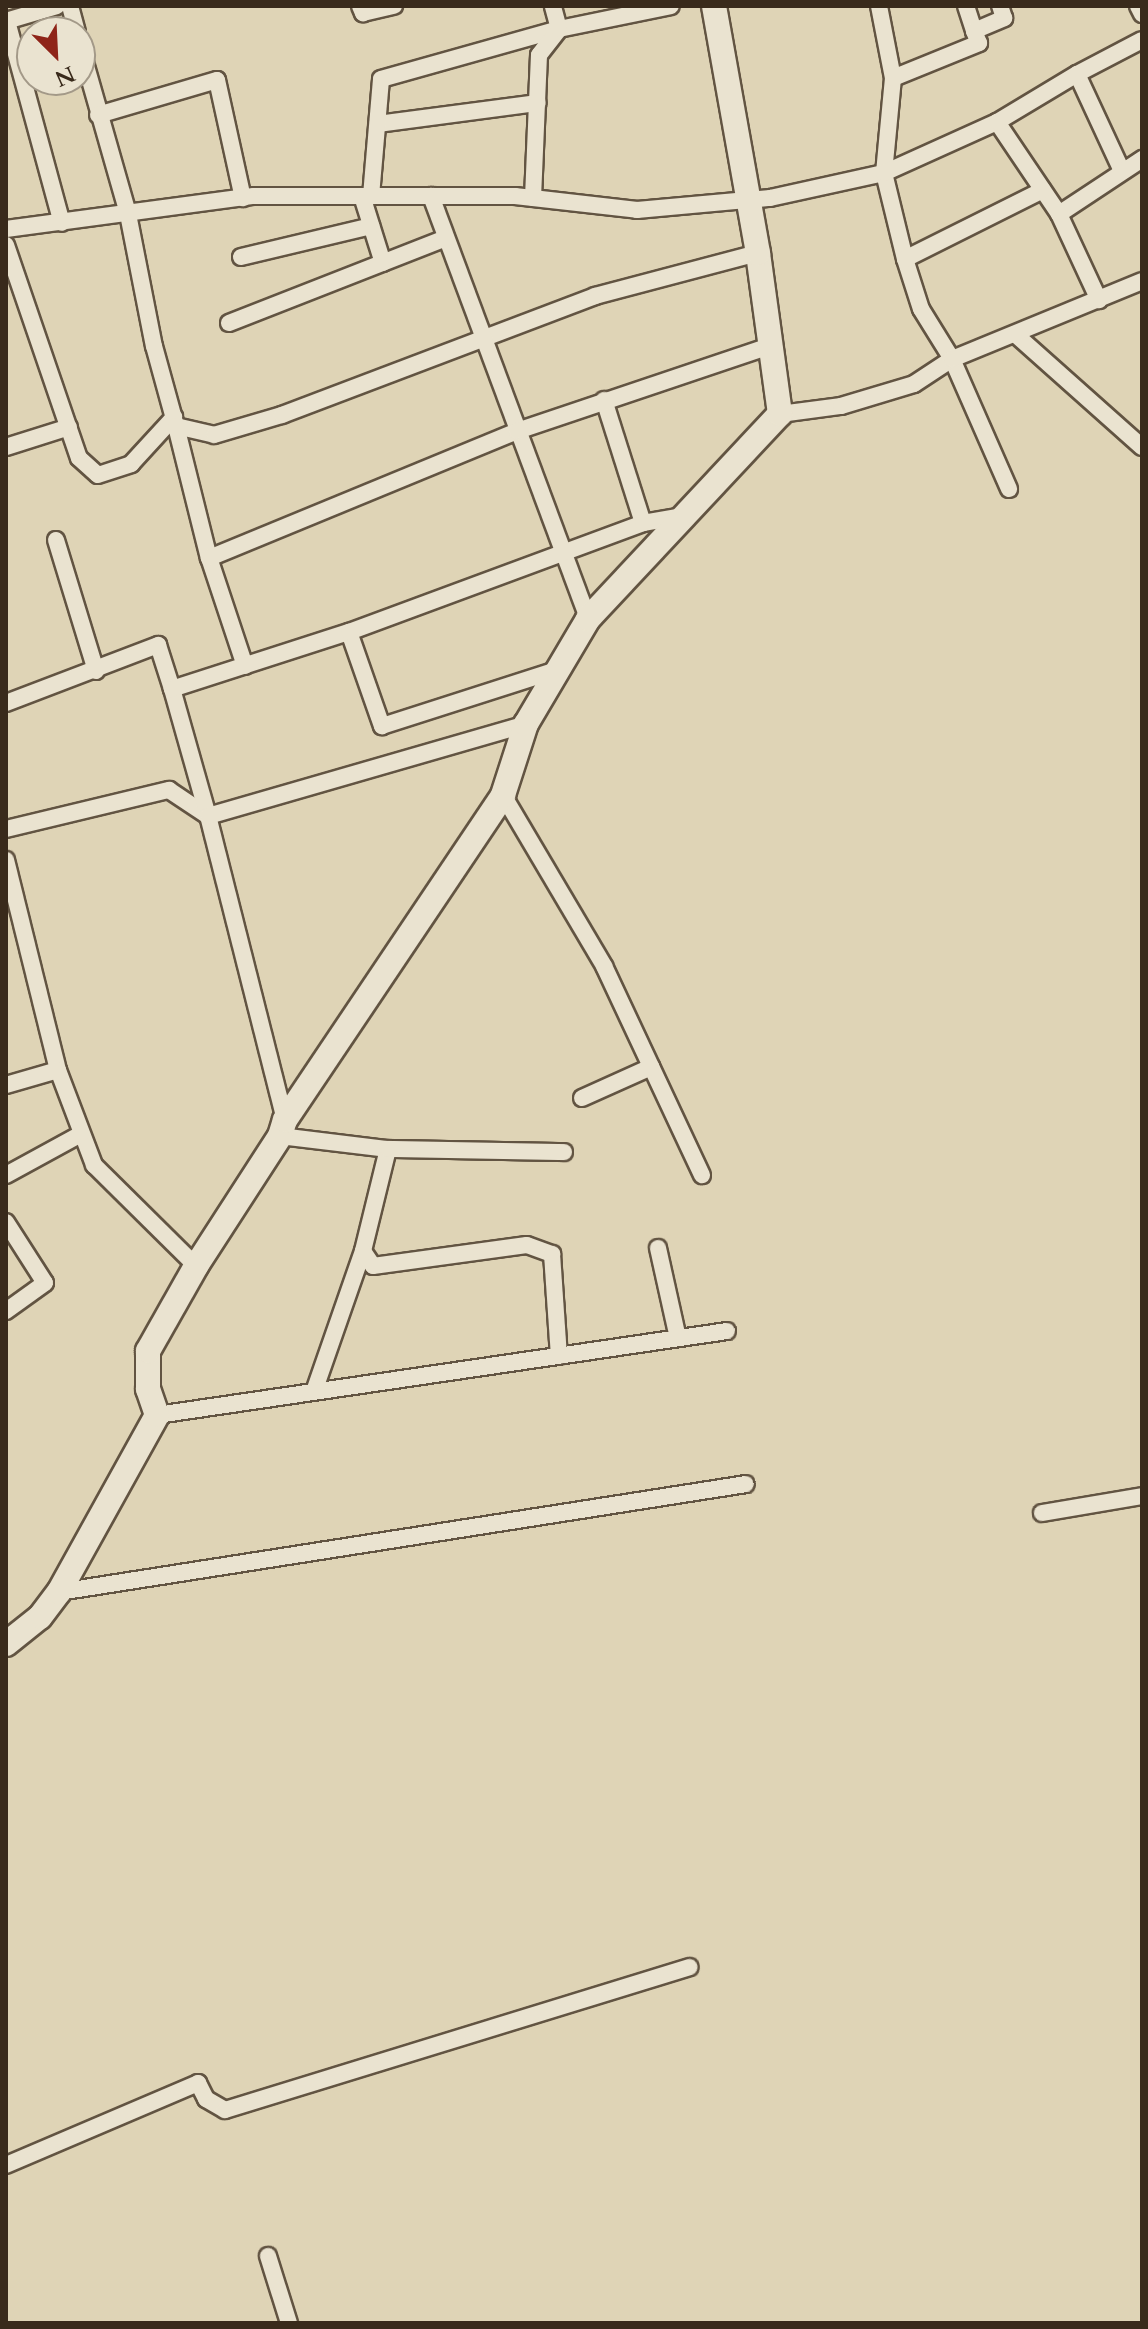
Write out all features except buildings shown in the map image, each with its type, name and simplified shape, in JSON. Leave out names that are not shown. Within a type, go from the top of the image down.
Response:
[{"type":"main road","points":[[6,1644],[40,1617],[59,1592],[157,1415],[148,1389],[148,1351],[196,1266],[283,1128],[503,795],[526,724],[588,619],[780,414],[758,253],[714,6]]},
{"type":"street","points":[[57,6],[6,21],[62,223]]},
{"type":"street","points":[[360,6],[363,13],[394,6]]},
{"type":"street","points":[[553,6],[559,29]]},
{"type":"street","points":[[383,263],[371,226],[366,196],[378,124],[381,79],[559,29],[671,6]]},
{"type":"street","points":[[879,6],[893,78],[884,173],[905,259],[921,309],[952,359],[1009,489]]},
{"type":"street","points":[[893,78],[979,43],[966,6]]},
{"type":"street","points":[[974,31],[1004,18],[1000,6]]},
{"type":"street","points":[[1138,6],[1142,14]]},
{"type":"street","points":[[533,198],[539,55],[559,29]]},
{"type":"street","points":[[6,229],[243,198],[533,198],[637,210],[749,200],[884,173],[997,122],[1077,74],[1142,40]]},
{"type":"street","points":[[1077,74],[1122,171]]},
{"type":"street","points":[[98,115],[217,80],[243,198]]},
{"type":"street","points":[[93,96],[128,214],[154,346],[209,558],[245,666]]},
{"type":"street","points":[[378,124],[538,103]]},
{"type":"street","points":[[997,122],[1059,214],[1099,300]]},
{"type":"street","points":[[1059,214],[1142,159]]},
{"type":"street","points":[[905,259],[1043,190]]},
{"type":"street","points":[[431,196],[482,341],[588,619]]},
{"type":"street","points":[[241,257],[371,226]]},
{"type":"street","points":[[229,323],[446,238]]},
{"type":"street","points":[[6,245],[79,458],[98,475],[131,464],[175,422]]},
{"type":"street","points":[[175,422],[214,435],[282,415],[595,296],[758,253]]},
{"type":"street","points":[[780,414],[841,406],[914,384],[952,359],[1142,281]]},
{"type":"street","points":[[1015,334],[1142,447]]},
{"type":"street","points":[[209,558],[517,431],[769,346]]},
{"type":"street","points":[[604,400],[643,523]]},
{"type":"street","points":[[6,447],[69,427]]},
{"type":"street","points":[[172,689],[349,632],[643,523],[683,516]]},
{"type":"street","points":[[56,540],[96,671]]},
{"type":"street","points":[[349,632],[382,726],[556,670]]},
{"type":"street","points":[[6,703],[158,645],[208,816],[283,1128],[388,1149],[564,1152]]},
{"type":"street","points":[[6,829],[169,790],[208,816],[526,724]]},
{"type":"street","points":[[503,795],[604,966],[702,1175]]},
{"type":"street","points":[[6,860],[58,1070],[94,1165],[196,1266]]},
{"type":"street","points":[[582,1098],[651,1067]]},
{"type":"street","points":[[6,1085],[58,1070]]},
{"type":"street","points":[[6,1175],[81,1134]]},
{"type":"street","points":[[314,1392],[363,1251],[388,1149]]},
{"type":"street","points":[[6,1222],[45,1283],[6,1311]]},
{"type":"street","points":[[363,1251],[373,1266],[527,1245],[552,1254],[559,1356]]},
{"type":"street","points":[[658,1248],[678,1338]]},
{"type":"street","points":[[157,1415],[727,1331]]},
{"type":"street","points":[[59,1592],[746,1484]]},
{"type":"street","points":[[1042,1513],[1142,1496]]},
{"type":"street","points":[[6,2165],[198,2083],[206,2099],[225,2110],[689,1967]]},
{"type":"street","points":[[268,2256],[289,2323]]}]
